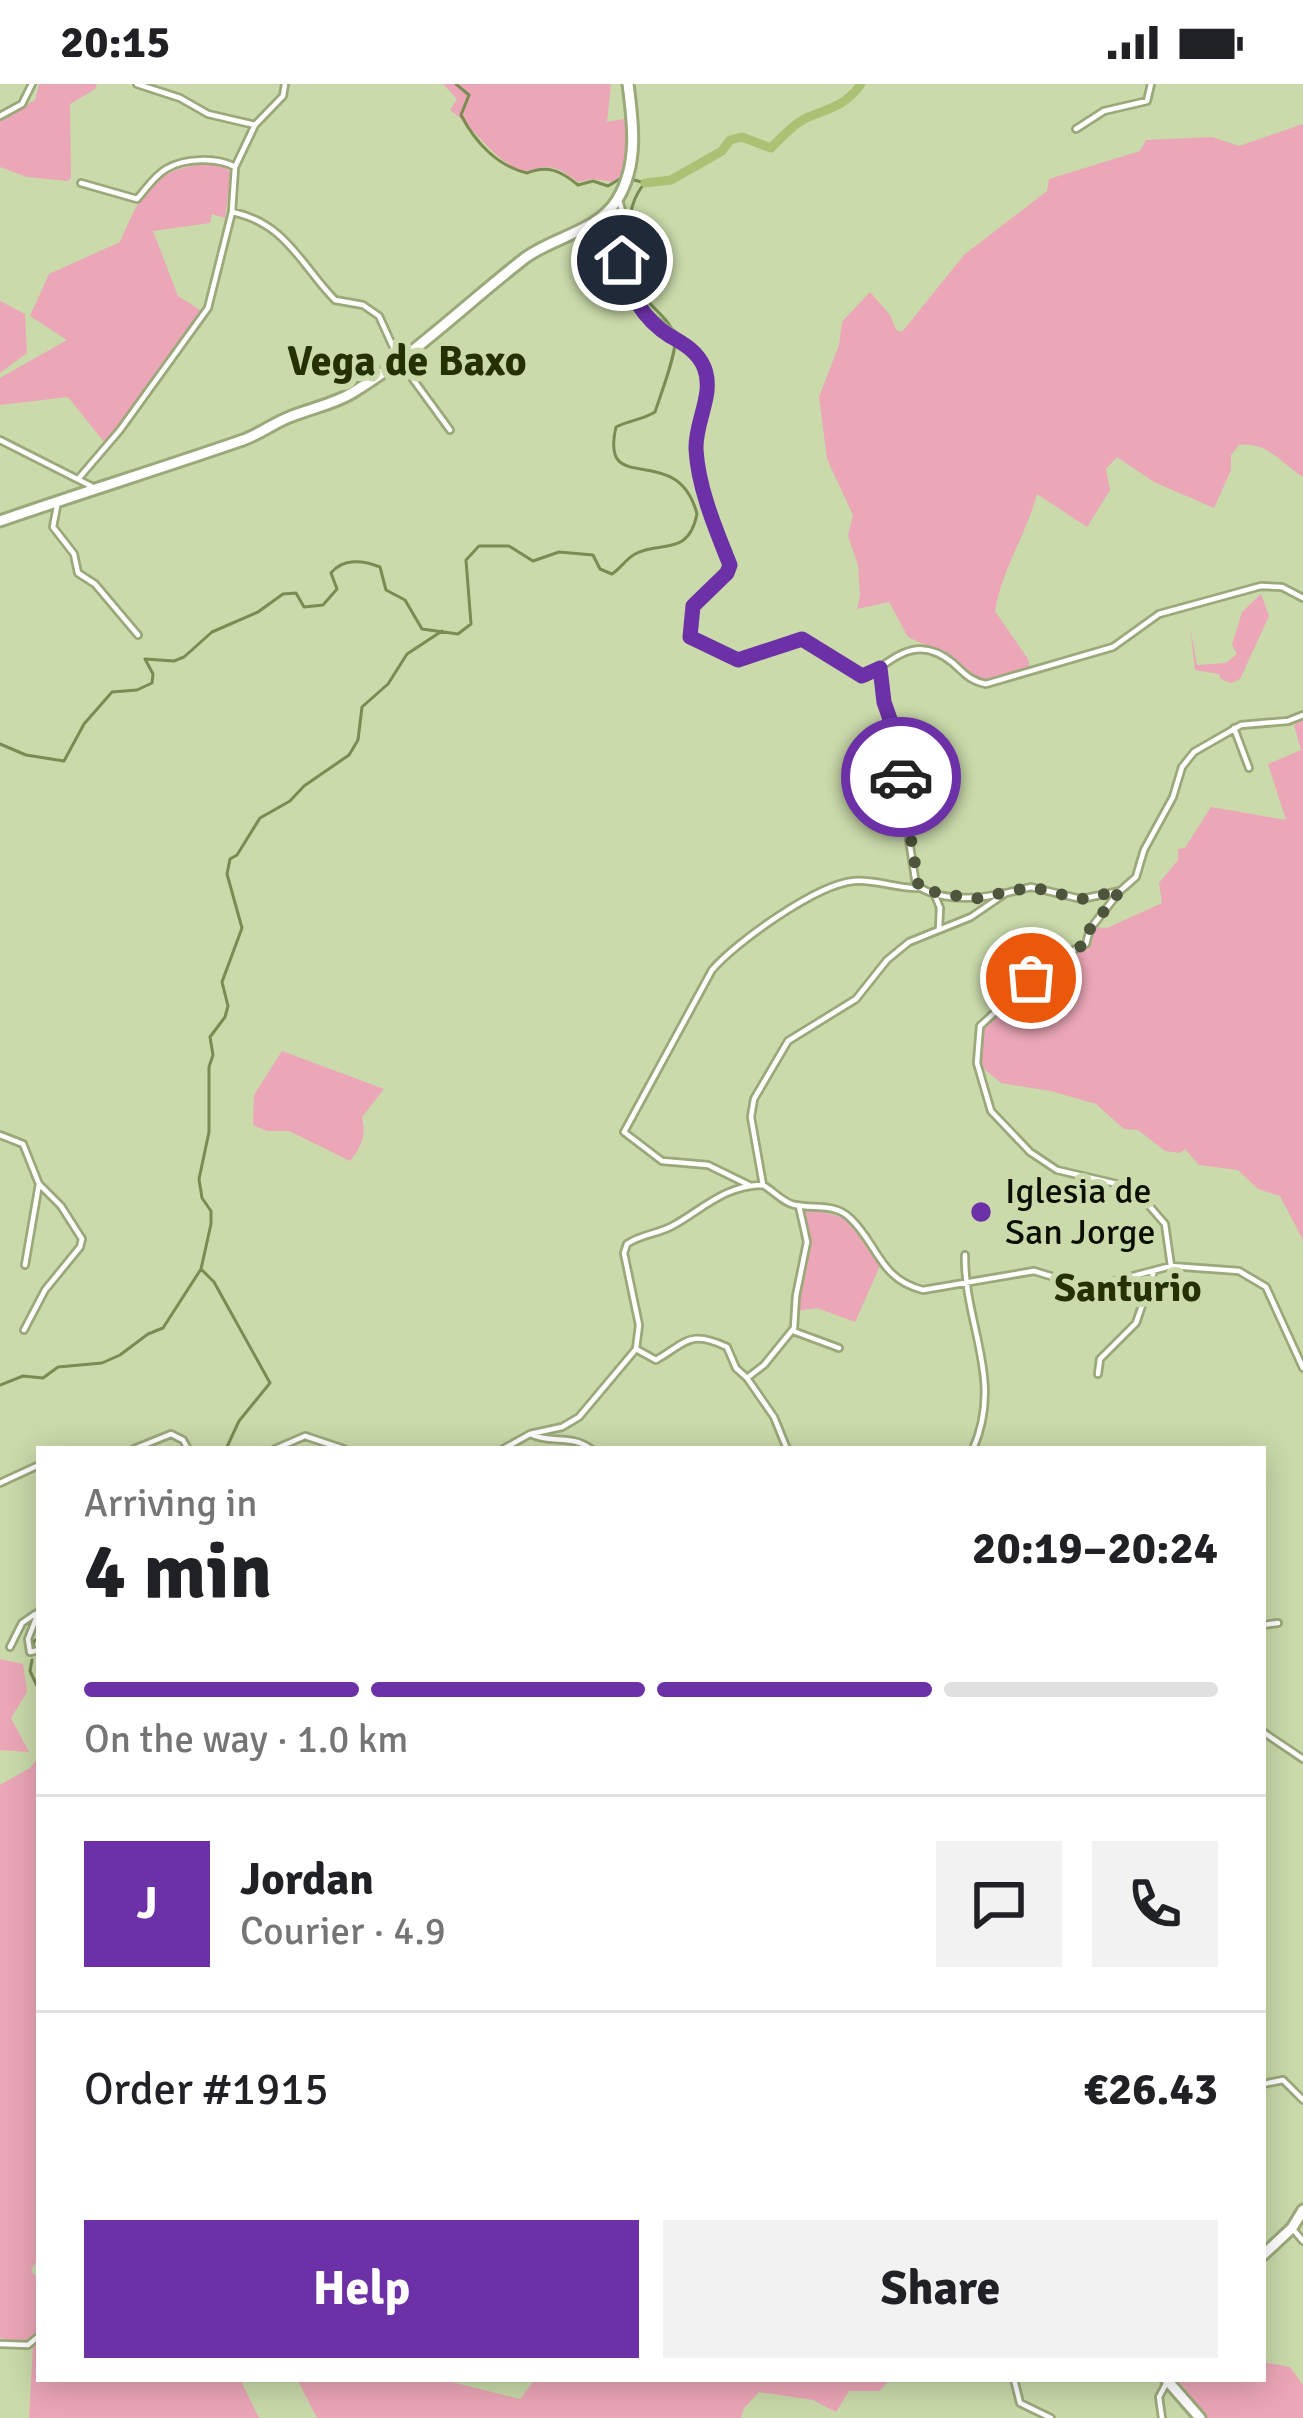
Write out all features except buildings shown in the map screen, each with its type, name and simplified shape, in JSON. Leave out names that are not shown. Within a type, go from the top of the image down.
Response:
[{"type":"street","points":[[0,116],[22,104],[32,84]]},
{"type":"street","points":[[137,84],[180,98],[208,114],[255,125]]},
{"type":"street","points":[[79,478],[120,430],[208,308],[232,212],[235,166],[255,125],[283,96],[285,84]]},
{"type":"street","points":[[0,521],[246,439],[348,395],[399,361],[531,253],[591,223],[615,203],[630,171],[633,122],[628,84]]},
{"type":"street","points":[[1076,129],[1104,111],[1147,101],[1151,84]]},
{"type":"street","points":[[81,183],[137,199],[169,166],[217,159],[235,166]]},
{"type":"street","points":[[615,203],[624,224],[626,284],[700,361],[707,380],[697,455],[713,521],[730,565],[693,606],[690,637],[738,660],[802,639],[862,676],[880,668],[891,656],[926,650],[948,659],[974,682],[991,683],[1113,646],[1159,614],[1266,585],[1303,598]]},
{"type":"street","points":[[232,212],[260,219],[310,266],[335,300],[363,305],[379,316],[399,361],[450,430]]},
{"type":"street","points":[[0,440],[94,488]]},
{"type":"street","points":[[58,501],[53,527],[74,554],[78,573],[95,584],[138,635]]},
{"type":"street","points":[[880,668],[884,702],[899,745],[902,794],[919,889]]},
{"type":"street","points":[[1172,1266],[1166,1224],[1139,1193],[1129,1186],[1062,1172],[1030,1152],[988,1107],[976,1063],[980,1026],[1052,960],[1086,944],[1090,929],[1136,877],[1186,760],[1234,728],[1303,715]]},
{"type":"street","points":[[1234,728],[1250,768]]},
{"type":"street","points":[[749,1185],[708,1165],[662,1161],[624,1132],[712,970],[729,951],[792,908],[838,885],[860,880],[974,899],[1031,887],[1081,899],[1120,891]]},
{"type":"street","points":[[764,1185],[751,1117],[754,1099],[788,1041],[856,999],[896,950],[971,917],[1006,892]]},
{"type":"street","points":[[934,893],[940,908],[939,928]]},
{"type":"street","points":[[0,1135],[23,1144],[39,1184],[77,1227],[82,1244],[45,1290],[25,1330]]},
{"type":"street","points":[[26,1264],[39,1184]]},
{"type":"street","points":[[508,1446],[530,1434],[562,1427],[587,1410],[636,1349],[639,1324],[624,1253],[628,1244],[674,1225],[712,1198],[749,1185],[764,1185],[786,1202],[829,1208],[850,1217],[882,1264],[912,1287],[928,1290],[1034,1270],[1080,1286],[1172,1266],[1239,1271],[1261,1281],[1303,1368]]},
{"type":"street","points":[[747,1378],[793,1331],[807,1242],[799,1206]]},
{"type":"street","points":[[965,1255],[964,1282],[986,1380],[982,1426],[974,1446]]},
{"type":"street","points":[[1098,1374],[1100,1359],[1136,1323],[1154,1270]]},
{"type":"street","points":[[793,1331],[839,1348]]},
{"type":"street","points":[[636,1349],[656,1360],[681,1340],[712,1340],[727,1347],[736,1368],[774,1418],[787,1446]]},
{"type":"street","points":[[141,1446],[171,1434],[186,1446]]},
{"type":"street","points":[[530,1434],[578,1440],[587,1446]]},
{"type":"street","points":[[282,1446],[305,1436],[335,1446]]},
{"type":"street","points":[[0,1483],[36,1466]]},
{"type":"street","points":[[10,1647],[22,1623],[36,1613]]},
{"type":"street","points":[[36,1619],[28,1639],[30,1652],[36,1651]]},
{"type":"street","points":[[1266,1625],[1278,1623]]},
{"type":"street","points":[[1266,1734],[1303,1759]]},
{"type":"street","points":[[1266,2083],[1283,2080],[1303,2100]]},
{"type":"street","points":[[1266,2252],[1303,2210]]},
{"type":"street","points":[[1292,2228],[1303,2241]]},
{"type":"street","points":[[0,2344],[28,2345],[36,2338]]},
{"type":"street","points":[[1015,2382],[1020,2403],[1051,2418]]},
{"type":"street","points":[[1162,2418],[1159,2397],[1165,2382]]},
{"type":"street","points":[[1168,2382],[1200,2418]]},
{"type":"shaded area","points":[[39,84],[97,84],[70,104],[68,181],[27,177],[0,167],[0,120],[35,100]]},
{"type":"shaded area","points":[[443,84],[611,84],[607,122],[630,118],[624,173],[613,182],[578,182],[551,168],[523,172],[501,159],[450,110],[457,99]]},
{"type":"shaded area","points":[[1303,124],[1303,477],[1258,446],[1239,445],[1231,455],[1231,470],[1214,508],[1154,482],[1117,457],[1106,469],[1110,490],[1087,527],[1037,494],[995,611],[1028,659],[1030,671],[980,681],[951,657],[908,637],[889,602],[857,609],[858,565],[848,536],[853,515],[827,459],[819,397],[839,345],[842,322],[870,292],[902,332],[964,255],[1047,191],[1049,179],[1140,151],[1146,140],[1212,137],[1239,146]]},
{"type":"shaded area","points":[[218,161],[231,173],[225,218],[212,214],[210,223],[153,231],[178,296],[203,312],[120,425],[104,442],[68,397],[0,405],[0,378],[67,340],[30,316],[49,274],[120,242],[154,182],[179,169]]},
{"type":"shaded area","points":[[0,301],[25,314],[27,353],[0,373]]},
{"type":"shaded area","points":[[1261,594],[1269,616],[1240,679],[1231,683],[1219,674],[1195,670],[1190,627],[1197,665],[1226,663],[1237,654],[1232,645],[1242,612]]},
{"type":"shaded area","points":[[1303,717],[1303,1240],[1280,1196],[1258,1189],[1238,1170],[1199,1165],[1185,1149],[1165,1151],[1138,1130],[1124,1129],[1096,1104],[1001,1083],[977,1063],[980,1026],[1052,960],[1088,945],[1092,927],[1107,928],[1162,903],[1159,883],[1211,807],[1286,820],[1268,764],[1301,750],[1294,725]]},
{"type":"shaded area","points":[[282,1051],[384,1089],[362,1117],[362,1140],[350,1161],[289,1131],[267,1131],[253,1125],[254,1095]]},
{"type":"shaded area","points":[[810,1208],[847,1219],[880,1266],[855,1322],[817,1308],[797,1311],[810,1239],[804,1214]]},
{"type":"shaded area","points":[[0,1659],[23,1664],[27,1692],[11,1718],[29,1752],[0,1750]]},
{"type":"shaded area","points":[[36,1760],[36,2262],[31,2270],[36,2277],[36,2333],[23,2342],[0,2338],[0,1785]]},
{"type":"shaded area","points":[[36,2342],[36,2382],[241,2382],[259,2418],[29,2418]]},
{"type":"shaded area","points":[[1266,2363],[1290,2367],[1303,2385],[1303,2418],[1203,2418],[1181,2397],[1187,2391],[1179,2382],[1266,2382]]},
{"type":"shaded area","points":[[299,2382],[451,2382],[520,2399],[533,2382],[888,2382],[879,2391],[849,2391],[836,2412],[813,2400],[759,2392],[741,2418],[317,2418]]},
{"type":"waterway","points":[[0,744],[26,755],[64,761],[84,724],[112,692],[152,683],[145,659],[184,657],[212,632],[258,612],[283,594],[296,593],[304,607],[323,605],[337,589],[331,573],[347,563],[380,567],[386,590],[405,600],[422,629],[458,634],[471,624],[466,560],[479,546],[509,546],[533,561],[559,552],[593,555],[600,569],[612,574],[635,554],[687,537],[697,514],[687,491],[658,472],[629,467],[619,461],[614,449],[616,427],[655,412],[675,345],[670,325],[634,281],[628,252],[629,221],[645,183],[623,177],[608,186],[593,181],[578,185],[553,170],[527,173],[506,165],[488,152],[467,125],[461,115],[469,95],[456,84]]},
{"type":"waterway","points":[[645,183],[671,180],[722,151],[730,140],[742,137],[771,148],[800,122],[839,104],[861,84]]},
{"type":"waterway","points":[[227,1446],[239,1421],[270,1383],[214,1282],[201,1269],[211,1224],[199,1179],[209,1132],[210,1037],[225,1017],[228,1006],[222,982],[242,928],[227,874],[230,859],[260,818],[349,755],[358,740],[362,707],[388,684],[407,654],[442,631]]},
{"type":"waterway","points":[[0,1385],[23,1376],[43,1378],[58,1367],[102,1363],[120,1355],[163,1328],[201,1269]]},
{"type":"waterway","points":[[32,1648],[36,1640]]},
{"type":"waterway","points":[[32,1660],[30,1671],[36,1684]]},
{"type":"way so far","points":[[901,777],[919,889],[974,899],[1031,887],[1081,899],[1120,891],[1090,929],[1086,944],[1057,957],[1031,978]]},
{"type":"place","name":"Iglesia de San Jorge","points":[[981,1212]]},
{"type":"district","name":"Vega de Baxo","points":[[407,361]]},
{"type":"district","name":"Santurio","points":[[1128,1288]]},
{"type":"route","points":[[622,260],[628,291],[669,335],[686,344],[704,367],[707,380],[697,455],[730,569],[693,606],[690,637],[738,660],[802,639],[862,676],[880,668],[884,702],[899,745],[901,777]]}]
